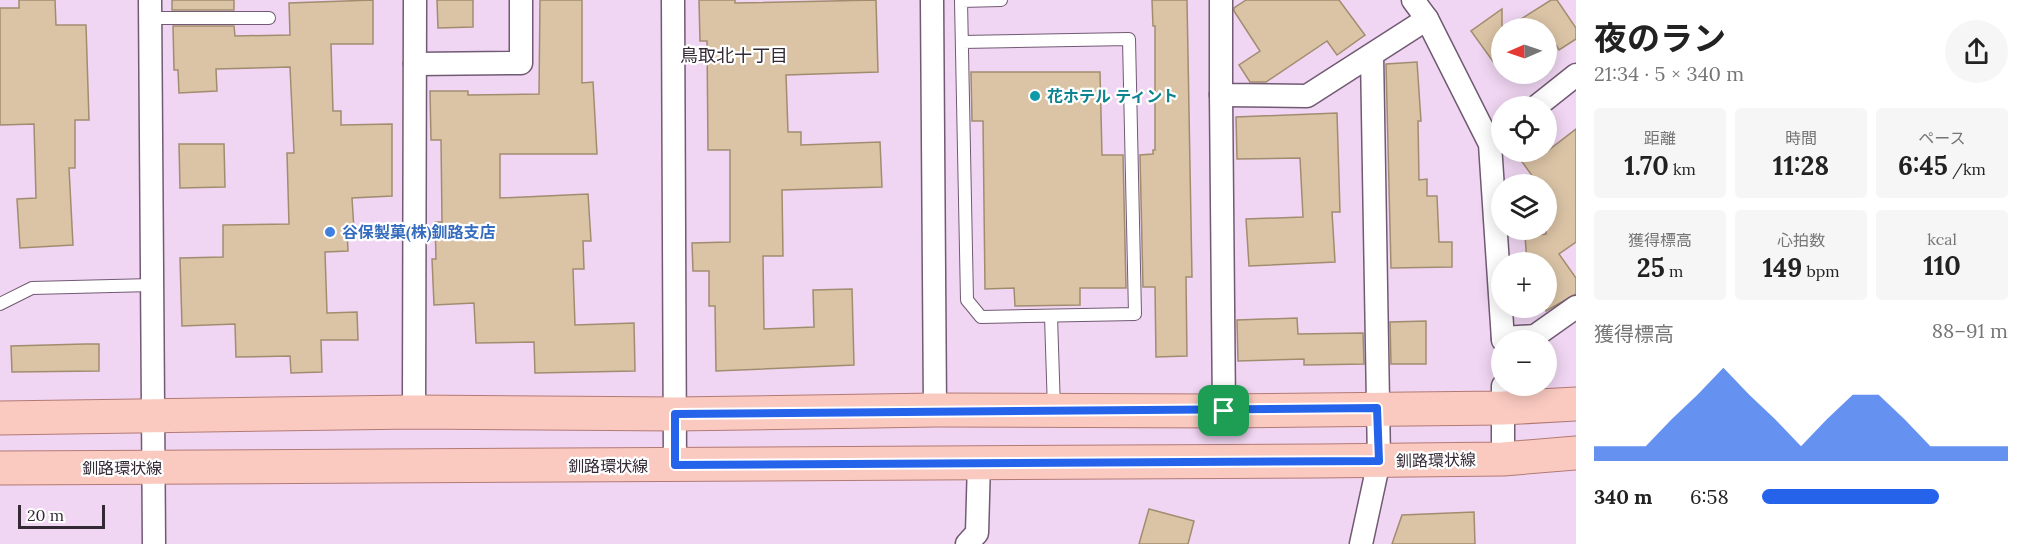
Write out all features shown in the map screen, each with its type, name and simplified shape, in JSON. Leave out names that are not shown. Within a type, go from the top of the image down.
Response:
[{"type":"main road","points":[[0,418],[414,412],[675,414],[935,410],[1224,411],[1377,408],[1503,397],[1576,404]]},
{"type":"main road","name":"釧路環状線","points":[[0,468],[1379,461],[1503,459],[1576,453]]},
{"type":"street","points":[[414,412],[415,0]]},
{"type":"street","points":[[415,64],[521,63],[520,0]]},
{"type":"street","points":[[673,0],[675,465]]},
{"type":"street","points":[[932,0],[935,410]]},
{"type":"street","points":[[1221,0],[1224,411]]},
{"type":"street","points":[[1413,0],[1427,20],[1491,131]]},
{"type":"street","points":[[150,9],[154,544]]},
{"type":"street","points":[[1221,95],[1307,96],[1427,20]]},
{"type":"street","points":[[1361,544],[1379,461],[1372,55]]},
{"type":"street","points":[[1550,96],[1576,75]]},
{"type":"street","points":[[1497,162],[1503,330]]},
{"type":"street","points":[[1543,330],[1576,307]]},
{"type":"street","points":[[1503,397],[1503,459]]},
{"type":"street","points":[[967,544],[977,533],[979,462]]},
{"type":"lane","points":[[962,42],[1129,39],[1135,314],[981,317],[967,300],[961,2],[1000,0]]},
{"type":"lane","points":[[150,9],[269,18]]},
{"type":"lane","points":[[0,304],[32,288],[152,285]]},
{"type":"lane","points":[[1052,316],[1054,411]]},
{"type":"building","points":[[19,0],[55,0],[56,25],[86,25],[89,120],[75,120],[75,168],[69,168],[73,245],[20,248],[17,199],[36,198],[34,124],[0,125],[0,8],[19,8]]},
{"type":"building","points":[[172,0],[234,0],[234,10],[172,10]]},
{"type":"building","points":[[373,0],[373,44],[331,44],[333,111],[341,111],[341,125],[392,124],[392,196],[352,198],[354,230],[347,231],[348,251],[325,252],[327,313],[357,312],[358,340],[321,340],[322,372],[291,373],[290,356],[236,357],[235,324],[182,326],[180,258],[223,257],[223,225],[289,224],[287,153],[294,153],[290,67],[216,69],[217,91],[179,93],[178,70],[174,70],[173,26],[234,26],[235,36],[290,35],[289,3]]},
{"type":"building","points":[[437,0],[473,0],[473,27],[438,28]]},
{"type":"building","points":[[540,0],[582,0],[582,83],[593,82],[597,154],[500,154],[500,198],[588,194],[591,241],[583,241],[584,269],[573,269],[575,325],[634,323],[635,371],[535,373],[534,342],[476,343],[474,303],[434,305],[432,259],[436,259],[435,222],[442,222],[441,140],[431,140],[430,91],[468,91],[468,95],[539,94]]},
{"type":"building","points":[[699,0],[735,0],[735,3],[876,0],[878,72],[786,75],[788,132],[801,132],[801,145],[880,142],[882,187],[782,190],[783,256],[763,256],[764,329],[814,327],[813,290],[852,289],[854,365],[716,371],[715,306],[709,306],[709,271],[693,271],[692,243],[730,242],[730,150],[708,150],[707,41],[700,41]]},
{"type":"building","points":[[1152,0],[1187,0],[1192,277],[1186,277],[1187,356],[1156,357],[1155,287],[1143,287],[1140,155],[1153,154],[1155,150],[1155,26],[1153,26]]},
{"type":"building","points":[[1246,0],[1339,0],[1365,35],[1337,55],[1327,41],[1266,82],[1250,82],[1239,65],[1260,51],[1234,11],[1234,8]]},
{"type":"building","points":[[1551,0],[1557,0],[1576,28],[1576,39],[1559,50],[1557,18],[1523,18]]},
{"type":"building","points":[[1502,9],[1502,18],[1491,18],[1491,59],[1471,31]]},
{"type":"building","points":[[1417,62],[1421,121],[1418,121],[1419,180],[1427,179],[1427,196],[1437,196],[1439,242],[1452,242],[1452,267],[1391,268],[1386,64]]},
{"type":"building","points":[[971,72],[1100,72],[1102,155],[1123,155],[1126,288],[1080,288],[1080,305],[1015,306],[1014,288],[985,289],[983,121],[972,121]]},
{"type":"building","points":[[1337,113],[1340,212],[1332,212],[1335,262],[1249,266],[1246,219],[1303,217],[1300,158],[1237,159],[1236,117]]},
{"type":"building","points":[[1576,129],[1576,242],[1559,254],[1576,278],[1576,294],[1557,305],[1557,252],[1526,252],[1525,240],[1557,240],[1557,174],[1531,174],[1522,162],[1557,162],[1557,144]]},
{"type":"building","points":[[179,144],[224,144],[225,187],[180,188]]},
{"type":"building","points":[[1297,318],[1298,334],[1363,333],[1364,364],[1304,365],[1304,359],[1238,361],[1237,320]]},
{"type":"building","points":[[1426,321],[1426,364],[1391,364],[1390,322]]},
{"type":"building","points":[[99,344],[99,371],[12,372],[11,346]]},
{"type":"building","points":[[1149,509],[1194,521],[1188,544],[1139,544]]},
{"type":"building","points":[[1474,512],[1475,544],[1392,544],[1402,515]]},
{"type":"place","name":"花ホテル ティント","points":[[1035,96]]},
{"type":"place","name":"谷保製菓(株)釧路支店","points":[[330,232]]},
{"type":"district","name":"鳥取北十丁目","points":[[734,55]]},
{"type":"route","points":[[1377,408],[1379,461],[675,465],[675,414],[935,410],[1224,411],[1377,408]]}]
